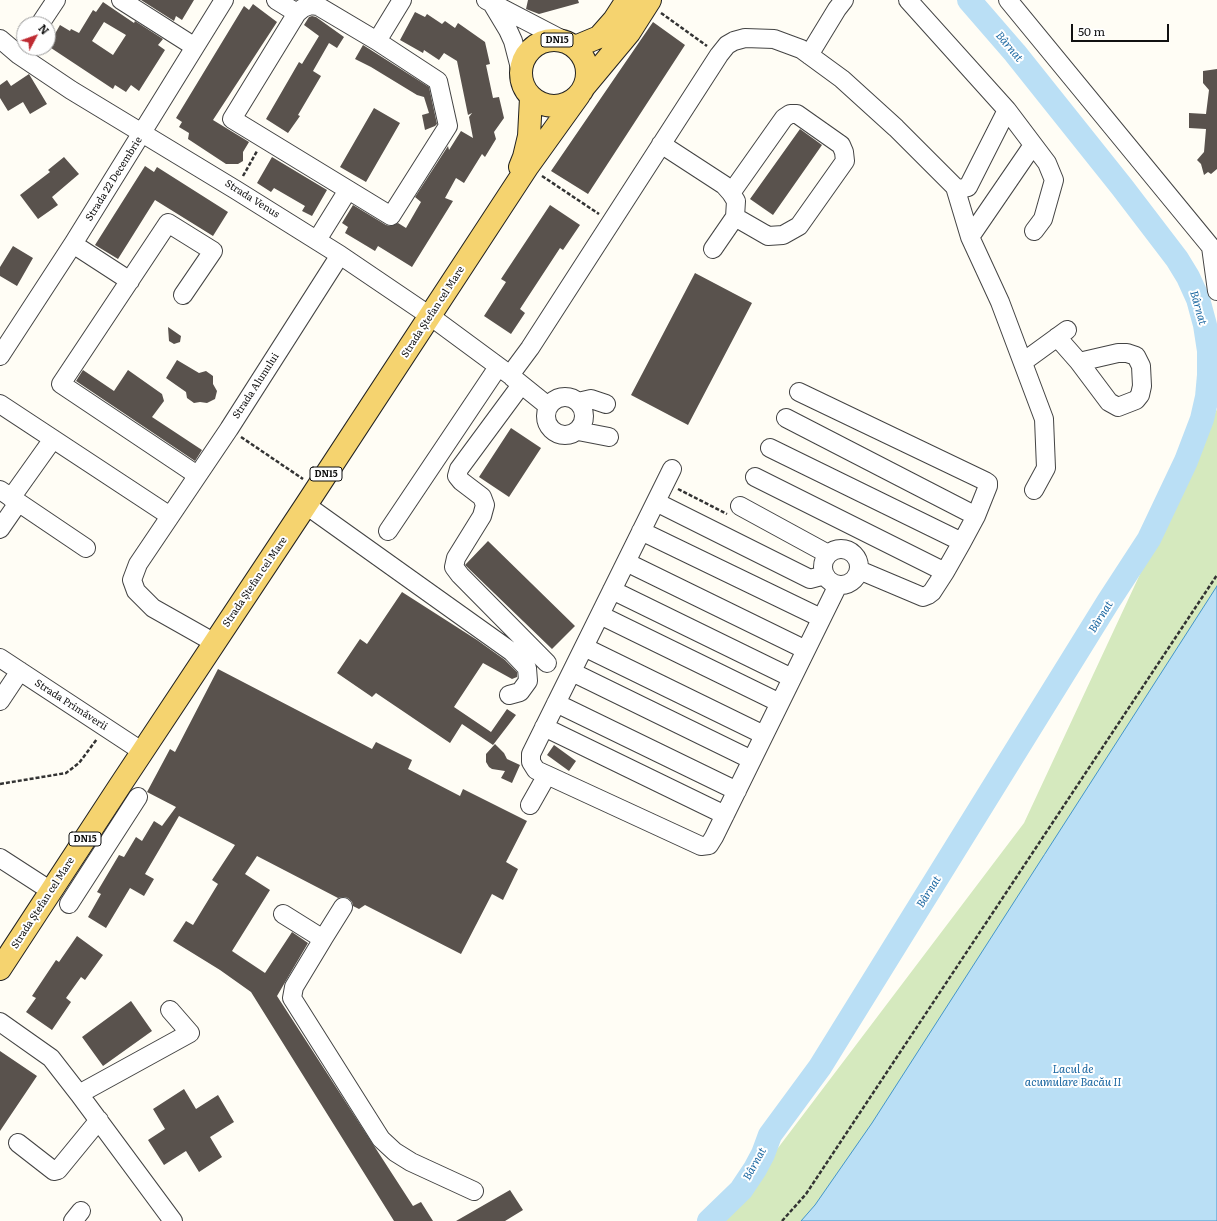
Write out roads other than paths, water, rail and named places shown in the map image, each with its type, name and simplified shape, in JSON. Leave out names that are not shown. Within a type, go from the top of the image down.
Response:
[{"type":"main road","name":"DN15","points":[[569,44],[599,37],[614,20],[627,0]]},
{"type":"main road","name":"DN15","points":[[508,195],[581,91],[587,76],[586,65],[582,55],[569,44],[551,39],[546,40],[531,48],[524,57],[520,68],[521,79],[524,89],[531,98],[550,106],[561,106],[571,102],[581,91],[629,33],[649,2]]},
{"type":"main road","name":"DN15","points":[[508,195],[524,157],[528,143],[531,118],[531,98]]},
{"type":"main road","name":"Strada Ștefan cel Mare","points":[[4,958],[51,891],[215,643],[508,195]]},
{"type":"street","points":[[45,16],[56,0]]},
{"type":"street","points":[[121,0],[195,47]]},
{"type":"street","name":"Strada 22 Decembrie","points":[[0,356],[73,244],[224,0]]},
{"type":"street","points":[[276,0],[297,13]]},
{"type":"street","points":[[377,41],[402,0]]},
{"type":"street","points":[[908,0],[1007,110],[1047,163],[1054,180],[1043,218],[1034,231]]},
{"type":"street","points":[[1008,0],[1211,247],[1217,291]]},
{"type":"street","points":[[489,2],[569,44]]},
{"type":"street","points":[[489,2],[508,30],[513,41],[520,68]]},
{"type":"street","points":[[809,55],[835,3]]},
{"type":"street","points":[[318,6],[377,41],[438,81],[448,126],[391,216],[232,119],[297,13],[304,8],[318,6]]},
{"type":"street","points":[[388,531],[510,376],[530,348],[719,55],[727,45],[744,38],[774,39],[801,49],[842,80],[896,128],[955,187],[970,237],[1000,302],[1044,419],[1046,468],[1034,490]]},
{"type":"street","name":"Strada Venus","points":[[10,48],[72,90],[340,255],[430,316],[548,406]]},
{"type":"street","points":[[955,187],[968,187],[1007,110]]},
{"type":"street","points":[[731,193],[784,118],[790,114],[797,114],[810,123],[841,145],[844,152],[845,161],[799,226],[783,235],[768,236],[735,217]]},
{"type":"street","points":[[661,144],[724,185],[736,201],[735,217],[713,249]]},
{"type":"street","points":[[970,237],[1033,145]]},
{"type":"street","points":[[317,240],[348,190]]},
{"type":"street","points":[[183,295],[213,251],[168,223],[61,384],[197,475]]},
{"type":"street","points":[[73,244],[130,281]]},
{"type":"street","name":"Strada Alunului","points":[[215,643],[153,608],[136,592],[132,580],[138,564],[229,429],[340,255]]},
{"type":"street","points":[[1023,362],[1062,334],[1079,362]]},
{"type":"street","points":[[510,376],[459,469],[457,476],[461,481],[482,497],[485,505],[482,516],[456,558],[454,567],[460,575],[547,663]]},
{"type":"street","points":[[799,392],[988,483],[976,516],[945,572],[932,592],[928,595],[923,597],[859,570]]},
{"type":"street","points":[[560,397],[573,399],[581,417],[566,436],[554,433],[549,428],[546,423],[545,416],[548,406],[560,397]]},
{"type":"street","points":[[0,404],[170,516]]},
{"type":"street","points":[[786,418],[976,516]]},
{"type":"street","points":[[0,530],[10,497],[53,439]]},
{"type":"street","points":[[770,448],[962,542]]},
{"type":"street","points":[[656,502],[810,579],[831,580],[849,584],[857,576],[859,565],[857,559],[850,551],[838,549],[828,554],[823,564],[831,580],[822,618],[714,837],[708,845],[701,846],[536,770],[530,762],[531,754],[544,727],[672,469]]},
{"type":"street","points":[[755,477],[945,572]]},
{"type":"street","points":[[312,496],[512,652],[527,668],[528,681],[520,692],[509,695]]},
{"type":"street","points":[[10,497],[86,548]]},
{"type":"street","points":[[740,506],[828,554]]},
{"type":"street","points":[[641,531],[822,618]]},
{"type":"street","points":[[626,562],[806,650]]},
{"type":"street","points":[[612,590],[792,678]]},
{"type":"street","points":[[600,615],[780,703]]},
{"type":"street","points":[[584,647],[764,735]]},
{"type":"street","name":"Strada Primăverii","points":[[0,658],[143,752]]},
{"type":"street","points":[[0,701],[20,671]]},
{"type":"street","points":[[572,672],[752,760]]},
{"type":"street","points":[[556,703],[737,791]]},
{"type":"street","points":[[544,727],[725,815]]},
{"type":"street","points":[[530,804],[547,775]]},
{"type":"street","points":[[68,904],[138,797]]},
{"type":"street","points":[[0,858],[51,891]]},
{"type":"street","points":[[343,907],[294,987],[292,998],[381,1139],[395,1152],[411,1162],[474,1191]]},
{"type":"street","points":[[283,914],[323,939]]},
{"type":"street","points":[[80,1094],[190,1033],[170,1010]]},
{"type":"street","points":[[0,1022],[51,1058],[80,1094],[173,1221]]},
{"type":"street","points":[[18,1143],[54,1171],[58,1170],[99,1120]]},
{"type":"water","name":"Lacul de acumulare Bacău II","points":[[1217,586],[1217,1221],[801,1221],[815,1205],[872,1123]]},
{"type":"waterway","name":"Bârnat","points":[[709,1221],[741,1190],[755,1169],[763,1154],[770,1135],[820,1067],[1108,602],[1149,539],[1186,461],[1202,419],[1207,397],[1209,351],[1205,325],[1198,299],[1188,277],[1177,259],[1122,187],[1015,53],[969,0]]}]
